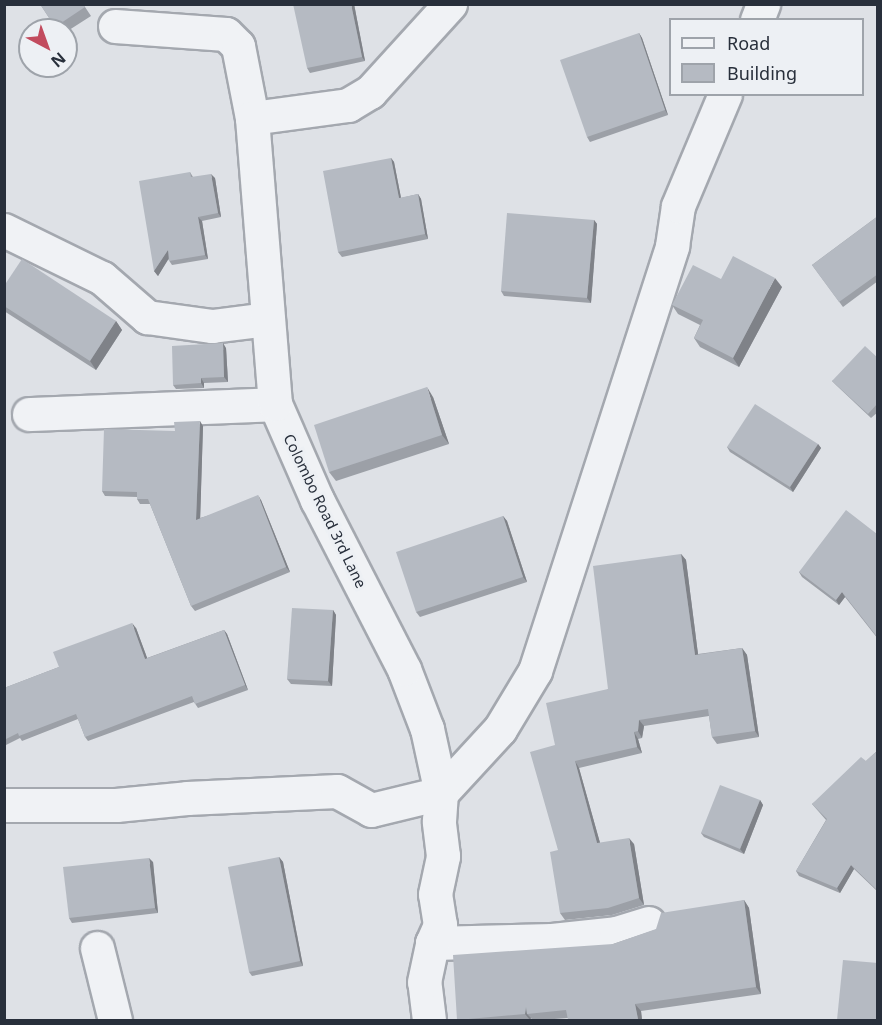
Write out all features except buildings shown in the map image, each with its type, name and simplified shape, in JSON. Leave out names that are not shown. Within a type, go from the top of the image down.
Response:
[{"type":"street","points":[[252,118],[348,105],[370,92],[450,4]]},
{"type":"street","name":"Colombo Road 3rd Lane","points":[[115,26],[226,33],[238,46],[252,118],[275,404],[317,500],[404,669],[427,729],[441,793],[439,821],[443,856],[435,894],[440,925],[432,943],[424,982],[429,1020]]},
{"type":"street","points":[[4,805],[116,805],[217,796],[337,791],[371,810],[441,793],[501,729],[535,671],[672,246],[678,206],[724,96]]},
{"type":"street","points":[[4,230],[102,278],[147,317],[212,326],[267,319]]},
{"type":"street","points":[[29,414],[275,404]]},
{"type":"street","points":[[432,943],[552,940],[616,933],[648,923]]},
{"type":"street","points":[[98,948],[115,1020]]}]
